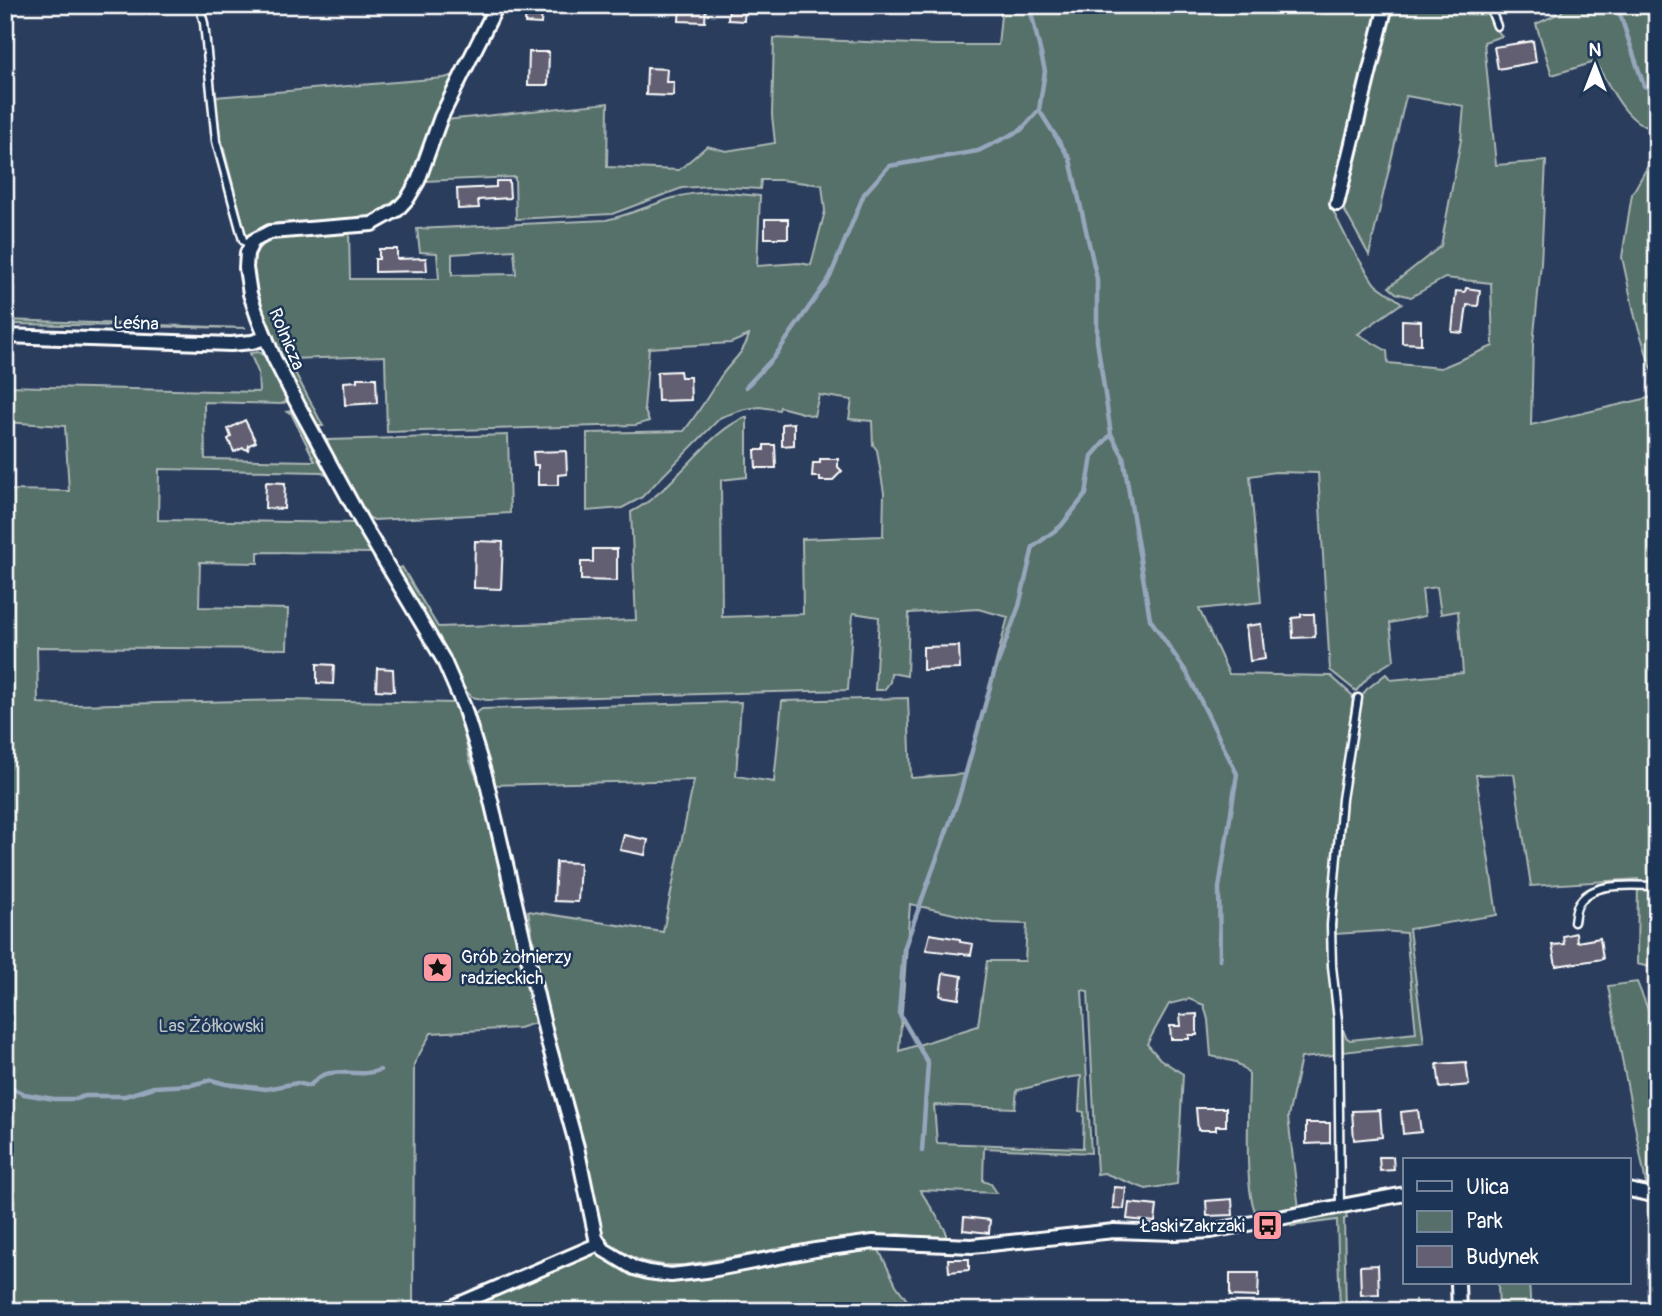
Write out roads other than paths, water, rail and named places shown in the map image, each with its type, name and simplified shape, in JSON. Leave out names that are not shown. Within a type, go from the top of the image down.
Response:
[{"type":"street","points":[[250,246],[270,232],[372,224],[397,210],[418,181],[441,117],[497,5]]},
{"type":"street","points":[[1337,204],[1386,5]]},
{"type":"street","name":"Rolnicza","points":[[250,246],[246,259],[248,281],[265,338],[364,526],[443,659],[464,707],[487,785],[599,1244]]},
{"type":"street","name":"Leśna","points":[[5,336],[231,344],[265,338]]},
{"type":"street","points":[[1630,1189],[1657,1196]]},
{"type":"street","points":[[443,1311],[599,1244],[634,1268],[671,1275],[873,1242],[972,1246],[1114,1231],[1198,1232],[1403,1194]]},
{"type":"street","points":[[1458,1284],[1459,1311]]},
{"type":"lane","points":[[199,5],[204,23],[216,141],[243,240],[250,246]]},
{"type":"lane","points":[[1489,5],[1497,26]]},
{"type":"lane","points":[[1340,1207],[1338,1020],[1331,925],[1342,799],[1357,698]]},
{"type":"lane","points":[[1574,922],[1578,904],[1592,892],[1610,887],[1657,886]]},
{"type":"waterway","points":[[1037,5],[1031,12],[1045,71],[1039,110],[1070,159],[1097,279],[1097,341],[1111,434],[1123,456],[1150,619],[1187,673],[1237,774],[1219,888],[1220,960]]},
{"type":"waterway","points":[[1617,5],[1644,86],[1657,91]]},
{"type":"waterway","points":[[746,387],[775,356],[830,277],[864,194],[889,166],[978,151],[1021,130],[1039,110]]},
{"type":"waterway","points":[[1657,231],[1654,235],[1653,284],[1657,294]]},
{"type":"waterway","points":[[922,1151],[928,1063],[899,1013],[904,949],[959,797],[994,673],[1019,606],[1033,547],[1061,526],[1086,494],[1092,456],[1111,434]]},
{"type":"waterway","points":[[1657,546],[1653,554],[1657,569]]},
{"type":"waterway","points":[[5,1085],[24,1094],[54,1099],[76,1099],[85,1096],[125,1096],[154,1087],[191,1085],[211,1080],[266,1089],[297,1083],[309,1086],[329,1073],[365,1073],[380,1070]]},
{"type":"place","name":"Grób żołnierzy radzieckich","points":[[438,967]]},
{"type":"place","name":"Łaski Zakrzaki","points":[[1268,1226]]},
{"type":"park label","name":"Las Żółkowski","points":[[211,1026]]}]
